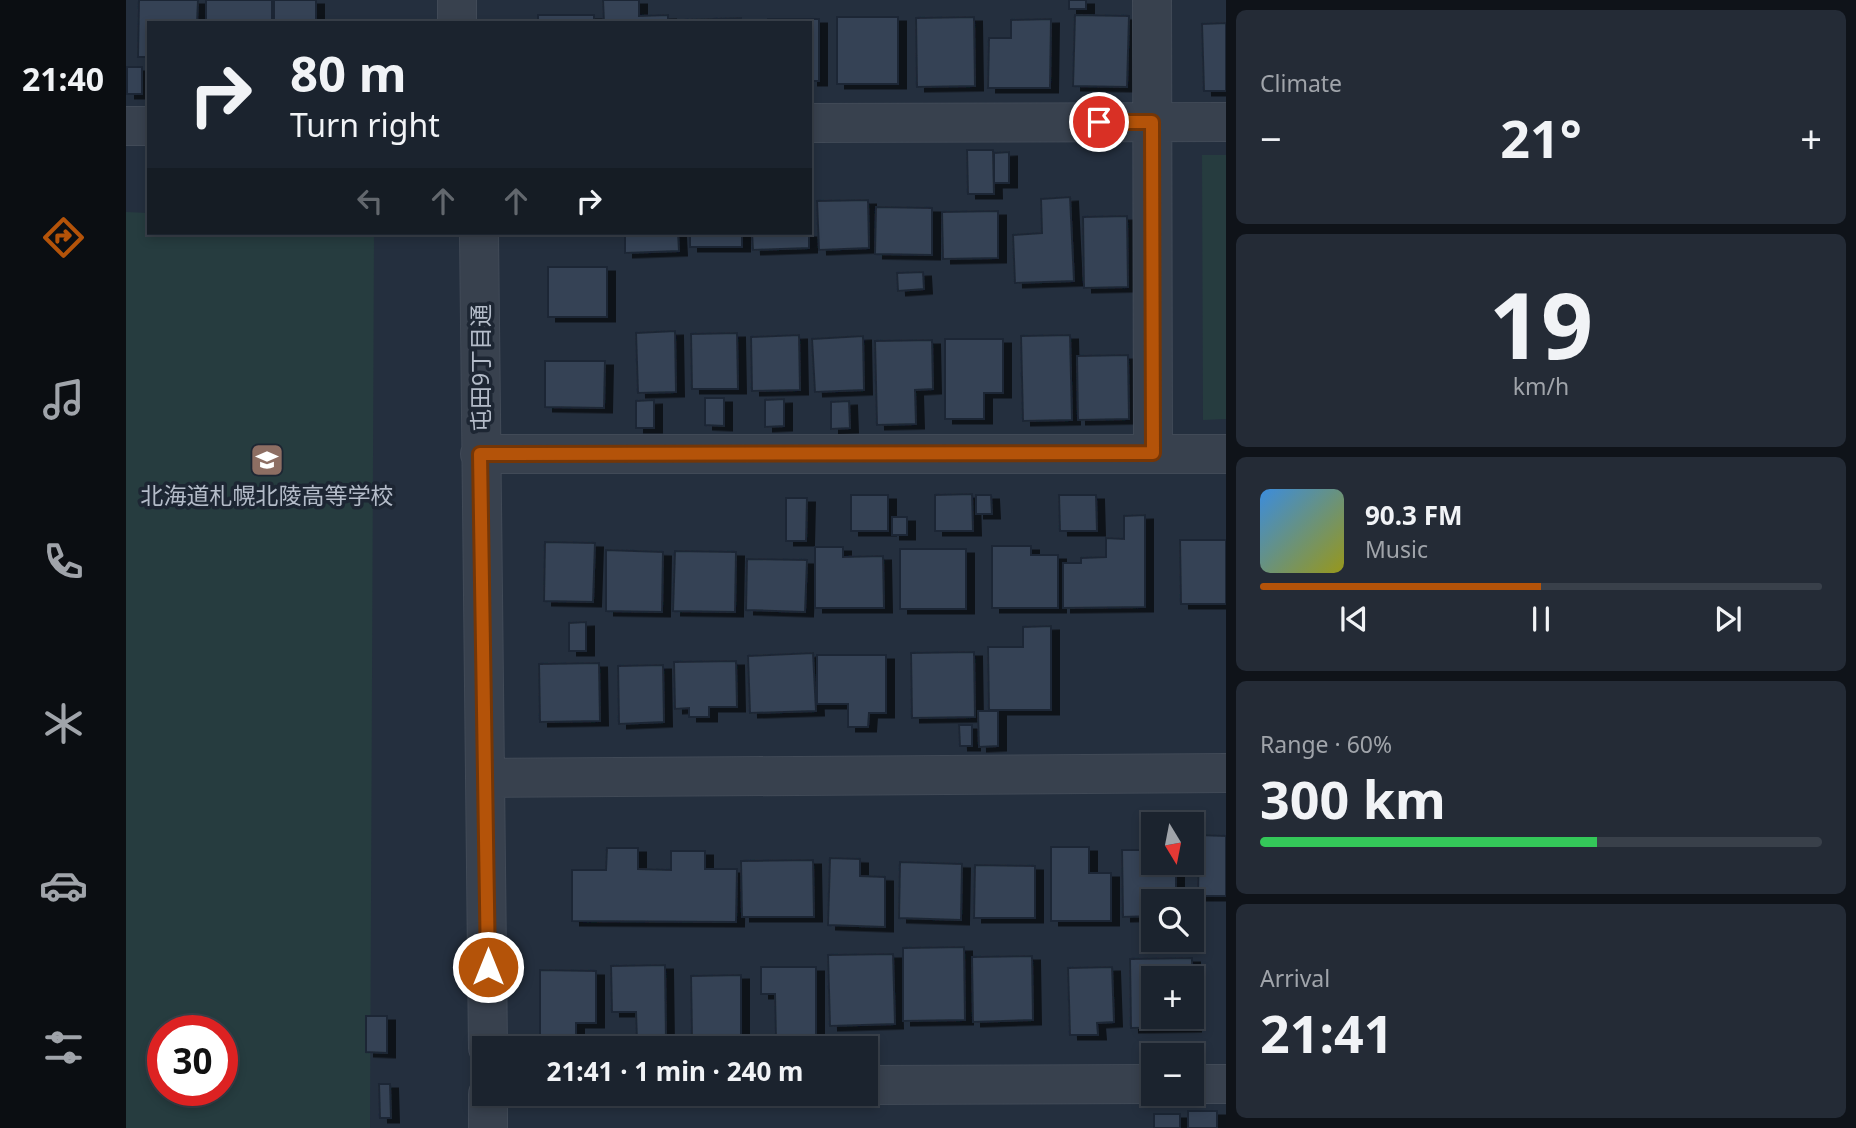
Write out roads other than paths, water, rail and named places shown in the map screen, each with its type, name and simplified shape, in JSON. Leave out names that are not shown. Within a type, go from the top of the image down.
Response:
[{"type":"street","points":[[457,0],[457,21]]},
{"type":"street","points":[[1152,0],[1153,453]]},
{"type":"street","points":[[812,123],[1226,122]]},
{"type":"street","points":[[126,126],[147,126]]},
{"type":"street","name":"屯田9丁目通","points":[[479,235],[488,1036]]},
{"type":"street","points":[[480,454],[1226,454]]},
{"type":"street","points":[[486,778],[1226,774]]},
{"type":"street","points":[[878,1084],[1141,1084]]},
{"type":"street","points":[[1204,1084],[1226,1084]]},
{"type":"street","points":[[488,1106],[488,1128]]},
{"type":"place","name":"北海道札幌北陵高等学校","points":[[267,460]]}]
